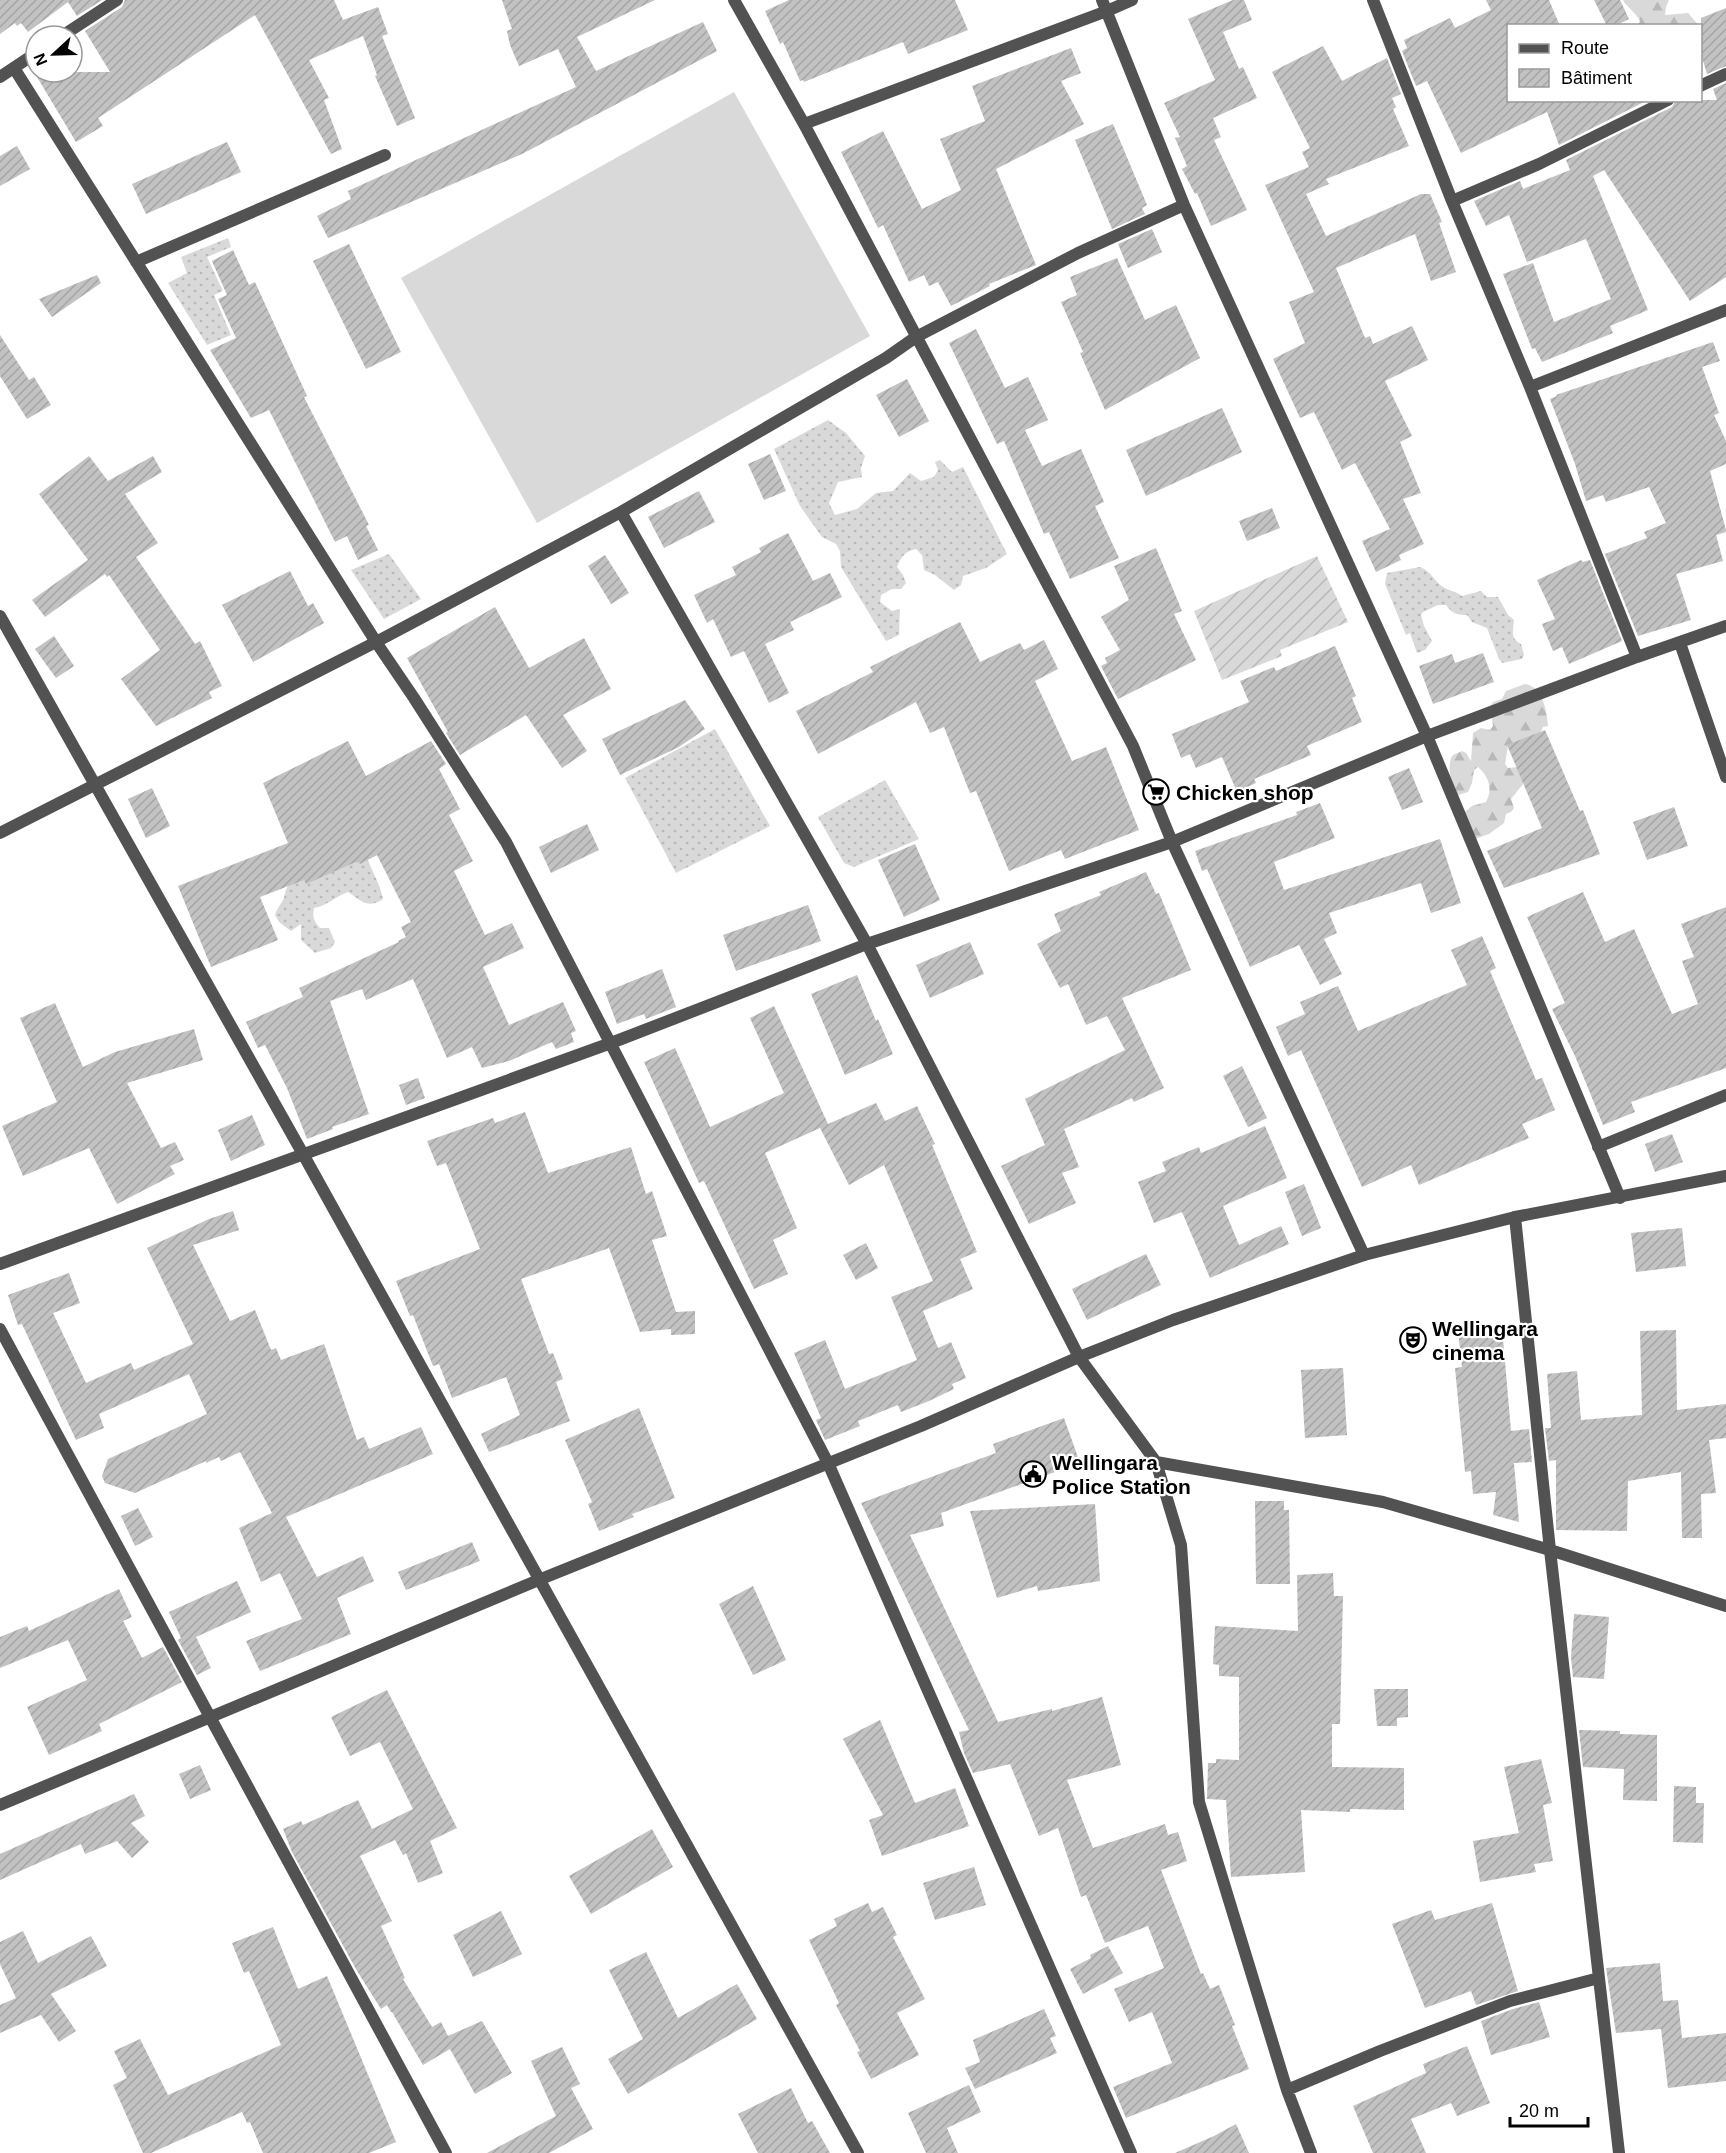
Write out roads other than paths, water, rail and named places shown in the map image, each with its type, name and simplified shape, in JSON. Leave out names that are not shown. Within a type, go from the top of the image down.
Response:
[{"type":"street","points":[[80,24],[117,0]]},
{"type":"street","points":[[734,0],[804,124],[1133,746],[1172,842],[1364,1255]]},
{"type":"street","points":[[804,124],[1104,6],[1132,0]]},
{"type":"street","points":[[1373,0],[1637,657]]},
{"type":"street","points":[[1104,6],[1184,205],[1427,736],[1620,1198]]},
{"type":"street","points":[[0,77],[24,61]]},
{"type":"street","points":[[14,68],[376,642],[506,842],[828,1463],[1131,2153]]},
{"type":"street","points":[[1702,86],[1726,74]]},
{"type":"street","points":[[1452,201],[1539,164],[1664,102]]},
{"type":"street","points":[[136,262],[385,155]]},
{"type":"street","points":[[0,833],[376,642],[621,512],[886,358],[916,337],[1078,253],[1184,205]]},
{"type":"street","points":[[1530,387],[1726,310]]},
{"type":"street","points":[[621,512],[867,944],[1079,1357],[1156,1462],[1181,1545],[1198,1802],[1287,2090],[1311,2153]]},
{"type":"street","points":[[0,616],[97,784],[541,1579],[858,2153]]},
{"type":"street","points":[[0,1264],[611,1043],[867,944],[1172,842],[1427,736],[1726,626]]},
{"type":"street","points":[[1680,643],[1726,777]]},
{"type":"street","points":[[1598,1147],[1726,1095]]},
{"type":"street","points":[[0,1805],[541,1579],[921,1426],[1079,1357],[1173,1320],[1364,1255],[1515,1217],[1726,1176]]},
{"type":"street","points":[[1515,1217],[1550,1550],[1619,2153]]},
{"type":"street","points":[[0,1329],[446,2153]]},
{"type":"street","points":[[1156,1462],[1383,1502],[1550,1550],[1726,1606]]},
{"type":"street","points":[[1287,2090],[1510,2001],[1599,1978]]},
{"type":"place","name":"Chicken shop","points":[[1156,792]]},
{"type":"place","name":"Wellingara cinema","points":[[1413,1340]]},
{"type":"place","name":"Wellingara Police Station","points":[[1033,1474]]}]
